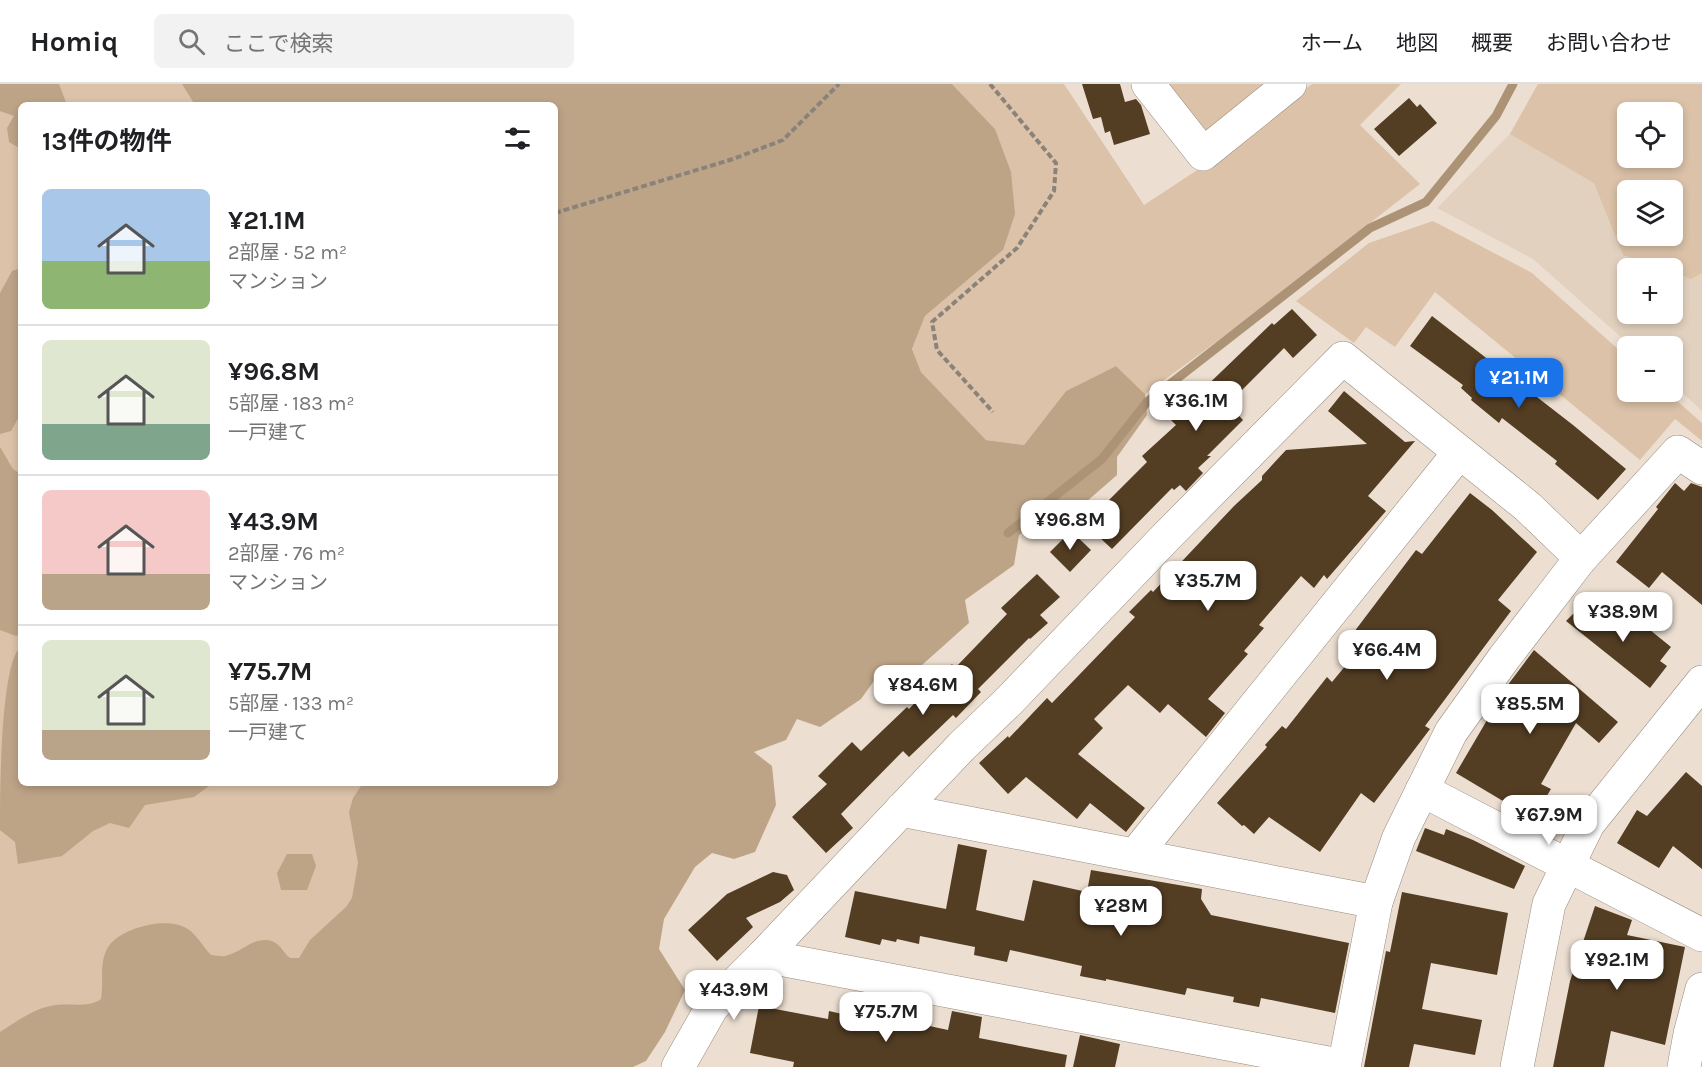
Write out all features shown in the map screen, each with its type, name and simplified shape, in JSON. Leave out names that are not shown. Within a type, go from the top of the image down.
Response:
[{"type":"street","points":[[1148,84],[1203,154],[1290,84]]},
{"type":"street","points":[[678,1067],[712,1007],[961,747],[1008,702],[1165,538],[1343,358],[1528,507],[1581,558]]},
{"type":"street","points":[[763,956],[1344,1066],[1376,902],[1399,837],[1451,732],[1504,658],[1581,558],[1678,452],[1702,468]]},
{"type":"street","points":[[1135,855],[1460,453]]},
{"type":"street","points":[[1517,1067],[1549,904],[1588,824],[1702,682]]},
{"type":"street","points":[[1422,790],[1702,935]]},
{"type":"street","points":[[901,810],[1376,902]]},
{"type":"street","points":[[1684,1067],[1702,988]]},
{"type":"path","points":[[558,212],[733,159],[783,140],[839,84]]},
{"type":"path","points":[[990,84],[1056,163],[1054,191],[1017,248],[932,322],[937,350],[993,412]]},
{"type":"shaded area","points":[[0,84],[379,84],[392,102],[18,102],[18,786],[514,786],[422,977],[0,1067]]},
{"type":"shaded area","points":[[0,84],[59,84],[66,102],[18,102],[18,147],[9,142],[7,128],[14,116],[0,111]]},
{"type":"shaded area","points":[[182,84],[952,84],[995,129],[1011,172],[1015,214],[1003,250],[925,316],[912,349],[921,372],[986,440],[1024,445],[1066,391],[1116,366],[1145,394],[1147,415],[1117,457],[1117,475],[1070,516],[1047,514],[1019,535],[1014,565],[965,600],[969,623],[922,665],[881,671],[861,699],[820,727],[797,719],[786,740],[754,752],[772,766],[776,805],[755,852],[734,859],[712,853],[695,867],[664,919],[659,949],[685,990],[665,1032],[646,1061],[633,1067],[0,1067],[0,1032],[25,1016],[44,1008],[57,1005],[84,1005],[101,999],[103,961],[107,949],[121,935],[132,930],[167,923],[186,928],[193,933],[211,955],[225,956],[255,942],[267,940],[276,943],[290,958],[299,958],[310,940],[346,907],[352,898],[358,863],[349,812],[353,798],[361,786],[558,786],[558,102],[193,102]]},
{"type":"shaded area","points":[[952,84],[1064,84],[1144,205],[1202,167],[1312,84],[1401,84],[1360,125],[1420,184],[1238,326],[1145,394],[1116,366],[1066,391],[1024,445],[986,440],[921,372],[912,349],[925,316],[1003,250],[995,129]]},
{"type":"shaded area","points":[[1162,84],[1267,84],[1205,135]]},
{"type":"shaded area","points":[[1538,84],[1702,84],[1702,411],[1683,393],[1683,336],[1620,336],[1533,259],[1437,208],[1510,134]]},
{"type":"shaded area","points":[[1538,84],[1702,84],[1702,273],[1691,279],[1683,276],[1683,258],[1632,258],[1623,255],[1619,246],[1683,246],[1683,180],[1617,180],[1617,240],[1594,183],[1510,134]]},
{"type":"shaded area","points":[[1433,221],[1532,273],[1617,348],[1617,402],[1678,402],[1702,423],[1702,441],[1675,419],[1640,460],[1435,292],[1395,347],[1366,327],[1354,343],[1296,301],[1369,243]]},
{"type":"shaded area","points":[[18,269],[18,418],[11,431],[0,434],[0,293],[12,271]]},
{"type":"shaded area","points":[[0,447],[13,469],[18,472],[18,635],[0,630]]},
{"type":"shaded area","points":[[18,652],[18,786],[209,786],[194,797],[145,805],[129,828],[110,823],[93,831],[62,856],[18,864],[15,842],[0,830],[5,703],[14,658]]},
{"type":"shaded area","points":[[287,854],[312,854],[316,866],[307,890],[281,890],[277,873]]},
{"type":"building","points":[[1082,84],[1120,84],[1125,102],[1136,99],[1141,105],[1150,134],[1114,145],[1110,131],[1105,133],[1101,117],[1093,119]]},
{"type":"building","points":[[1409,98],[1417,107],[1420,104],[1437,123],[1399,156],[1374,129]]},
{"type":"building","points":[[1292,309],[1317,335],[1293,358],[1284,348],[1228,404],[1243,420],[1207,456],[1211,456],[1198,468],[1203,473],[1186,491],[1180,485],[1174,490],[1172,488],[1112,549],[1085,524],[1147,462],[1142,456],[1176,425],[1171,420],[1272,323],[1274,325]]},
{"type":"building","points":[[1432,316],[1626,469],[1598,500],[1555,464],[1557,461],[1502,418],[1499,423],[1471,400],[1472,398],[1461,388],[1463,385],[1410,346]]},
{"type":"building","points":[[1344,391],[1405,442],[1415,441],[1368,496],[1386,511],[1327,579],[1324,575],[1314,588],[1301,576],[1259,625],[1264,628],[1244,651],[1248,654],[1208,699],[1225,713],[1206,737],[1168,704],[1160,713],[1128,685],[1094,719],[1103,728],[1078,754],[1145,808],[1126,832],[1090,803],[1077,819],[1026,777],[1008,794],[979,763],[1008,736],[1009,738],[1047,698],[1052,703],[1135,617],[1129,612],[1151,590],[1153,592],[1234,506],[1262,480],[1262,476],[1286,450],[1367,444],[1328,411]]},
{"type":"building","points":[[1675,483],[1684,491],[1691,483],[1702,487],[1702,605],[1662,572],[1649,588],[1616,562],[1658,509],[1656,507]]},
{"type":"building","points":[[1470,493],[1537,552],[1498,600],[1511,611],[1425,726],[1430,729],[1374,803],[1361,793],[1320,852],[1269,817],[1254,834],[1217,803],[1267,747],[1265,745],[1282,726],[1286,729],[1327,677],[1332,682],[1366,641],[1354,632],[1416,550],[1422,554]]},
{"type":"building","points":[[1071,531],[1091,550],[1070,572],[1050,552]]},
{"type":"building","points":[[1037,574],[1060,597],[1040,615],[1048,623],[1029,638],[978,689],[981,692],[956,718],[953,715],[909,757],[903,751],[841,814],[853,828],[826,853],[792,817],[827,784],[818,776],[852,742],[861,751],[907,707],[909,709],[952,664],[955,668],[1007,614],[1001,608]]},
{"type":"building","points":[[1587,600],[1626,636],[1639,621],[1671,647],[1660,661],[1667,666],[1650,688],[1566,621]]},
{"type":"building","points":[[1534,650],[1618,722],[1599,743],[1576,723],[1541,784],[1551,789],[1533,819],[1456,773],[1507,686]]},
{"type":"building","points":[[1686,772],[1702,786],[1702,869],[1673,846],[1659,868],[1617,843],[1637,810],[1647,816]]},
{"type":"building","points":[[1425,828],[1444,835],[1446,829],[1525,866],[1514,889],[1416,851]]},
{"type":"building","points":[[958,844],[987,850],[976,910],[1024,921],[1033,880],[1087,892],[1091,870],[1202,889],[1201,899],[1211,915],[1349,943],[1335,1013],[1261,998],[1259,1007],[1233,1002],[1234,997],[1187,988],[1185,995],[1106,979],[1106,981],[1080,976],[1082,966],[1010,950],[1007,962],[974,955],[975,947],[920,936],[919,944],[897,939],[896,942],[882,939],[880,945],[845,937],[855,891],[946,909]]},
{"type":"building","points":[[773,872],[787,875],[794,890],[780,902],[746,918],[753,927],[717,961],[688,930],[727,894]]},
{"type":"building","points":[[1402,892],[1508,913],[1497,975],[1431,963],[1422,1009],[1482,1020],[1475,1055],[1414,1044],[1409,1067],[1364,1067],[1386,951],[1390,952]]},
{"type":"building","points":[[1595,906],[1632,920],[1627,935],[1685,947],[1665,1045],[1611,1031],[1604,1067],[1553,1067],[1570,981]]},
{"type":"building","points":[[759,1006],[828,1019],[829,1011],[904,1028],[906,1021],[948,1030],[952,1011],[982,1017],[979,1038],[1067,1055],[1065,1067],[793,1067],[794,1062],[750,1053]]},
{"type":"building","points":[[1080,1035],[1120,1044],[1115,1067],[1073,1067]]},
{"type":"waterway","points":[[1008,533],[1102,459],[1147,402],[1370,228],[1426,202],[1496,116],[1513,84]]}]
